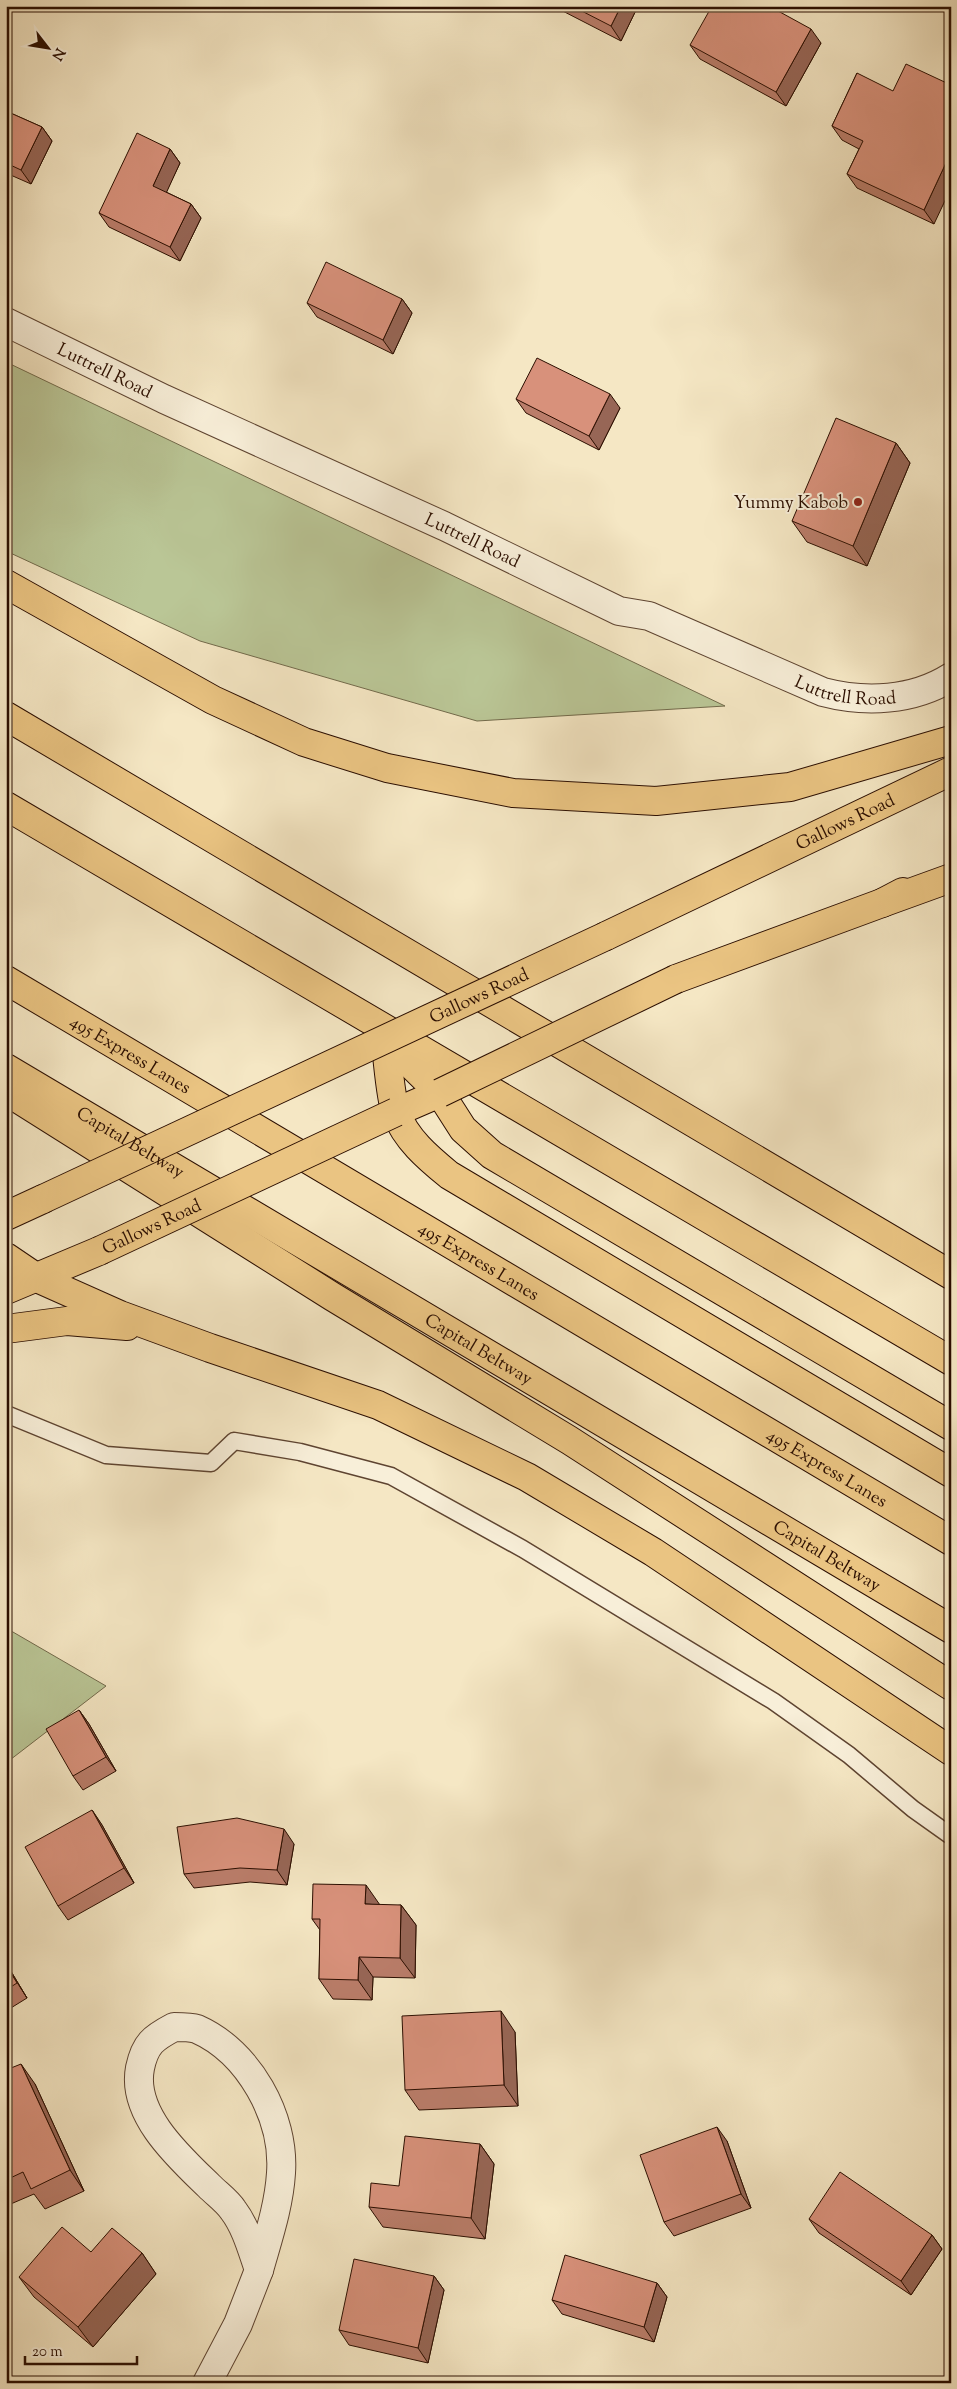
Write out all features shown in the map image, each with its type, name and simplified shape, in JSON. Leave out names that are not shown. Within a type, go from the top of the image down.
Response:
[{"type":"main road","points":[[6,584],[213,700],[304,742],[387,768],[514,793],[656,801],[790,787],[951,740]]},
{"type":"main road","points":[[6,716],[951,1275]]},
{"type":"main road","name":"Gallows Road","points":[[6,1216],[606,936],[951,771]]},
{"type":"main road","points":[[6,806],[951,1361]]},
{"type":"main road","name":"Gallows Road","points":[[6,1290],[99,1251],[440,1093],[676,979],[882,904],[951,867]]},
{"type":"main road","points":[[882,904],[951,878]]},
{"type":"main road","name":"495 Express Lanes","points":[[6,980],[951,1541]]},
{"type":"main road","points":[[385,1040],[440,1093],[463,1129],[492,1155],[951,1426]]},
{"type":"main road","points":[[385,1040],[396,1112],[410,1138],[449,1175],[951,1473]]},
{"type":"main road","name":"Capital Beltway","points":[[6,1068],[951,1629]]},
{"type":"main road","points":[[6,1091],[333,1297],[570,1440],[951,1686]]},
{"type":"main road","points":[[912,1252],[951,1266]]},
{"type":"main road","points":[[6,1257],[37,1278],[152,1328],[378,1405],[527,1477],[653,1552],[951,1751]]},
{"type":"main road","points":[[6,1328],[67,1321],[152,1328]]},
{"type":"street","name":"Luttrell Road","points":[[6,322],[164,400],[444,526],[619,611],[649,616],[823,692],[844,698],[872,699],[912,694],[951,677]]},
{"type":"street","points":[[207,2383],[238,2324],[259,2270],[273,2222],[281,2172],[278,2135],[266,2099],[250,2073],[225,2047],[196,2028],[174,2027],[155,2037],[143,2054],[139,2075],[142,2097],[152,2120],[180,2158],[233,2210],[245,2231],[259,2270]]},
{"type":"lane","points":[[6,1414],[106,1455],[211,1463],[234,1441],[300,1452],[391,1476],[523,1549],[773,1701],[849,1754],[913,1810],[951,1836]]},
{"type":"green space","points":[[6,362],[725,706],[477,721],[200,641],[6,551]]},
{"type":"green space","points":[[6,1628],[106,1686],[6,1763]]},
{"type":"building","points":[[572,6],[621,6],[611,26]]},
{"type":"building","points":[[712,6],[769,6],[811,29],[776,92],[690,45]]},
{"type":"building","points":[[906,64],[951,85],[951,152],[924,210],[847,174],[863,141],[832,126],[857,73],[893,91]]},
{"type":"building","points":[[6,111],[42,127],[21,170],[6,163]]},
{"type":"building","points":[[137,133],[170,149],[153,186],[191,204],[170,247],[99,213]]},
{"type":"building","points":[[326,262],[402,299],[383,340],[307,303]]},
{"type":"building","points":[[537,358],[610,394],[589,436],[516,399]]},
{"type":"building","points":[[836,418],[896,443],[853,546],[792,521]]},
{"type":"building","points":[[79,1710],[106,1757],[73,1776],[46,1729]]},
{"type":"building","points":[[92,1810],[124,1868],[58,1906],[25,1847]]},
{"type":"building","points":[[237,1818],[284,1829],[277,1870],[240,1868],[184,1874],[177,1827]]},
{"type":"building","points":[[313,1884],[366,1885],[365,1904],[401,1905],[400,1958],[359,1957],[358,1980],[319,1979],[320,1919],[312,1919]]},
{"type":"building","points":[[6,1965],[17,1983],[6,1990]]},
{"type":"building","points":[[501,2011],[504,2085],[405,2090],[402,2016]]},
{"type":"building","points":[[21,2064],[70,2170],[31,2189],[23,2172],[6,2180],[6,2070]]},
{"type":"building","points":[[717,2127],[741,2194],[664,2222],[640,2155]]},
{"type":"building","points":[[405,2136],[480,2144],[471,2218],[369,2207],[371,2183],[399,2186]]},
{"type":"building","points":[[840,2172],[932,2235],[901,2281],[809,2219]]},
{"type":"building","points":[[62,2227],[91,2252],[112,2228],[142,2253],[78,2327],[19,2277]]},
{"type":"building","points":[[565,2255],[657,2283],[644,2327],[552,2300]]},
{"type":"building","points":[[354,2259],[434,2276],[418,2348],[339,2330]]},
{"type":"place","name":"Yummy Kabob","points":[[858,502]]}]
